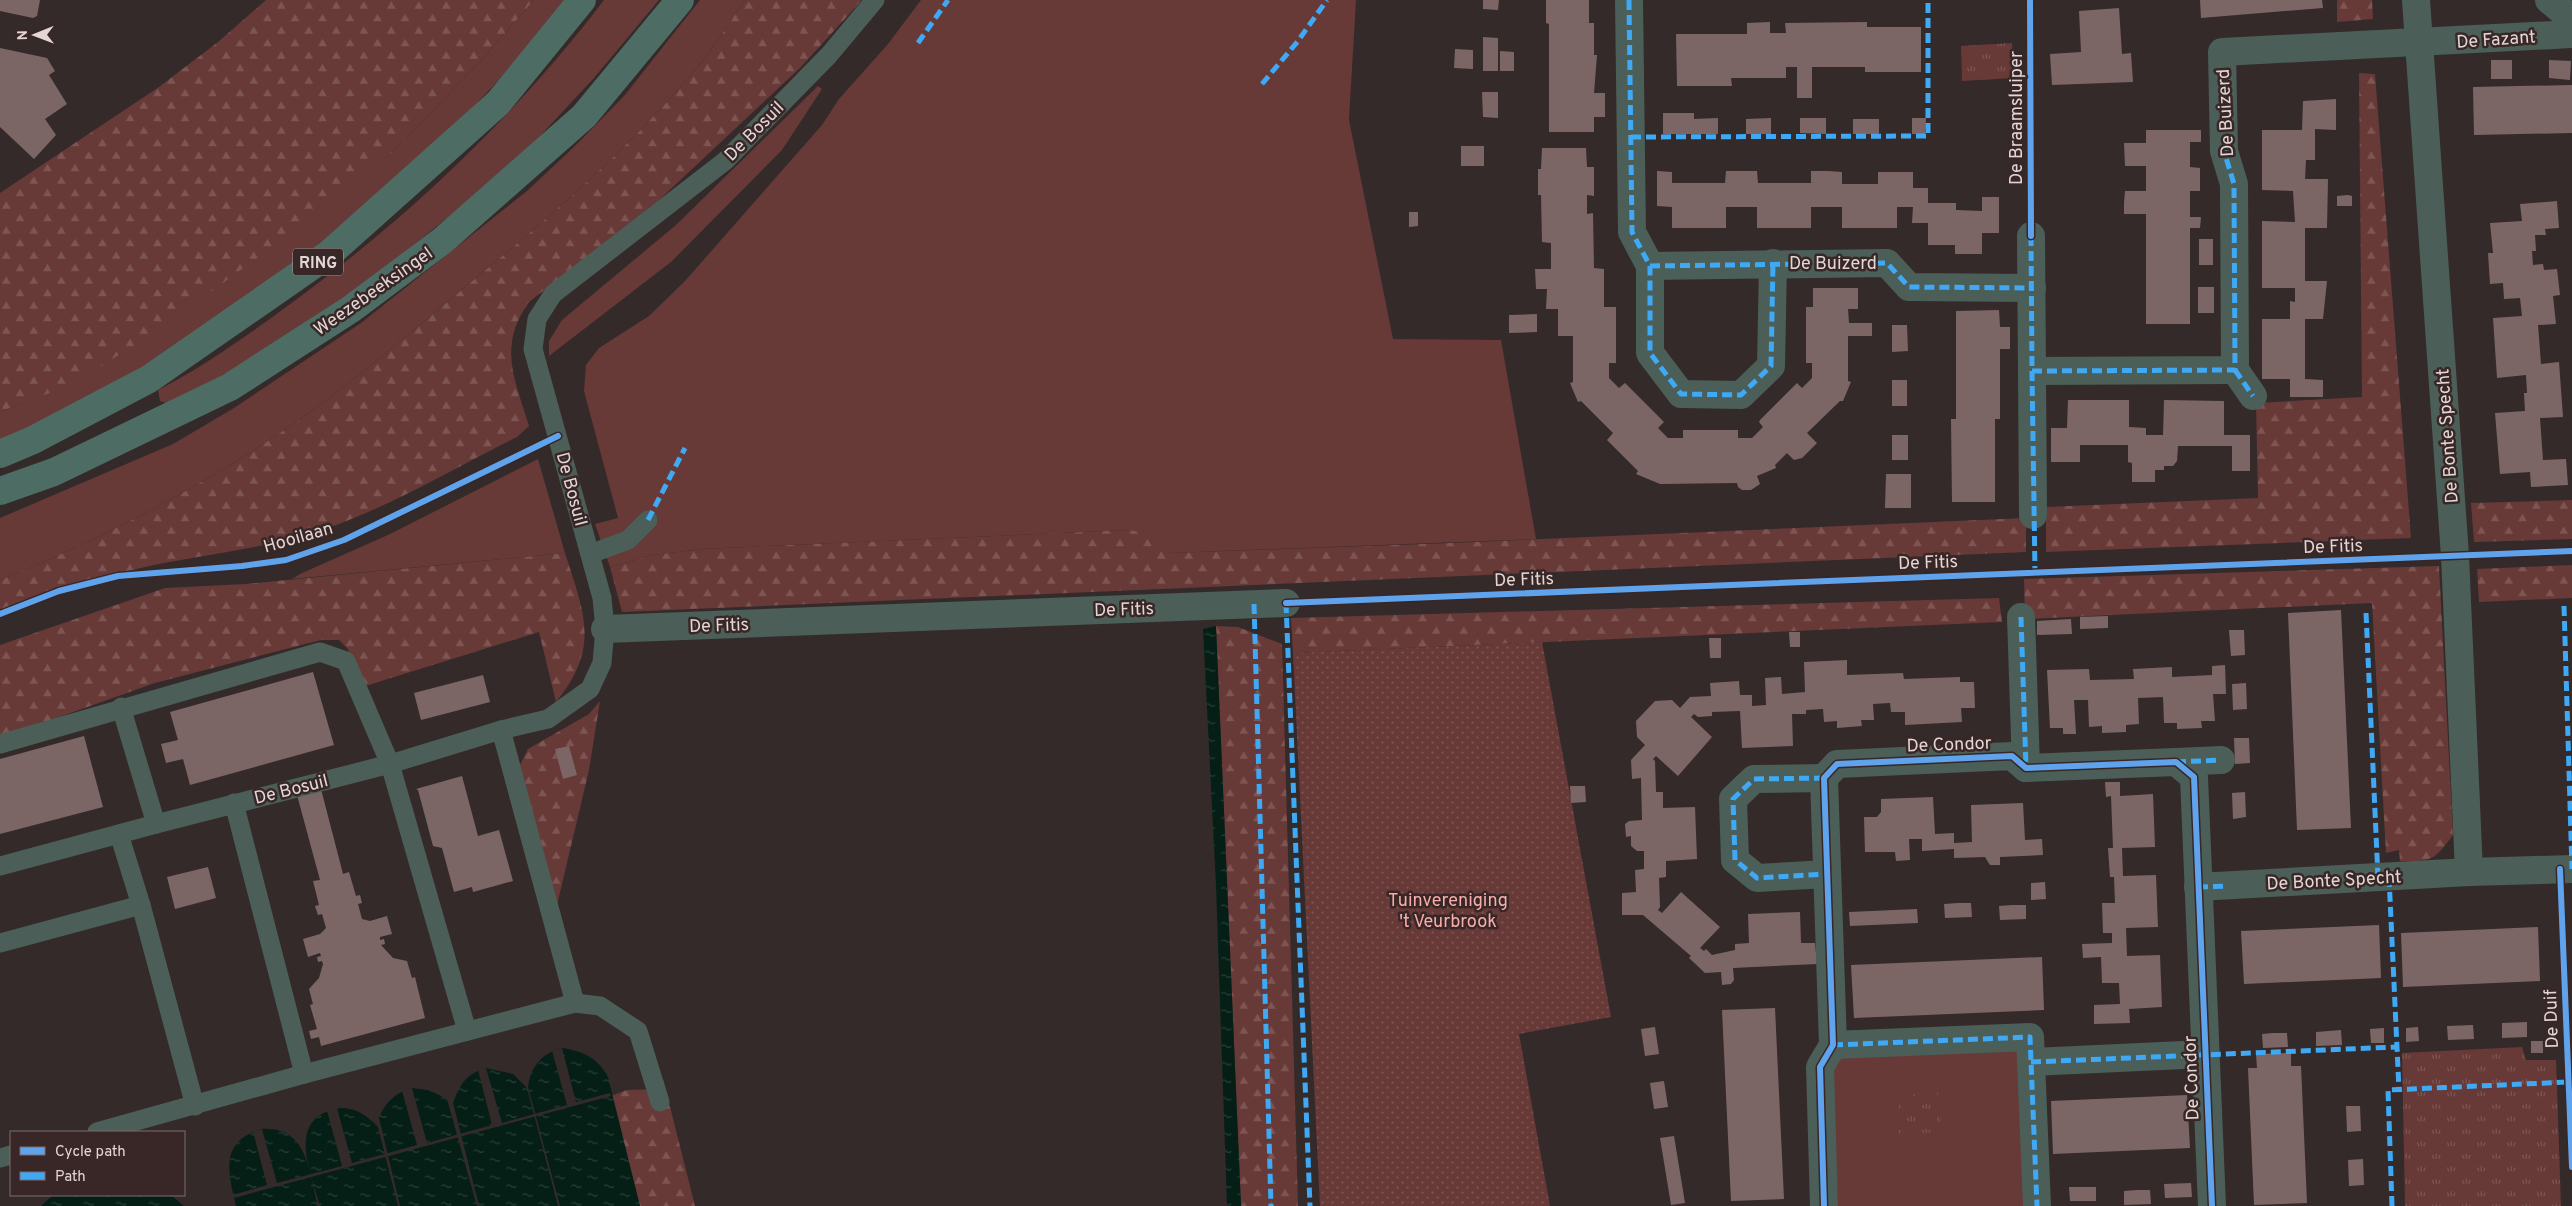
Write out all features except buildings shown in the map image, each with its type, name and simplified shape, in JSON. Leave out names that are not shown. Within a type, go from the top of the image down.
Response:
[{"type":"main road","name":"RING","points":[[0,454],[33,440],[149,379],[329,254],[498,103],[582,0]]},
{"type":"main road","name":"Weezebeeksingel","points":[[0,492],[54,472],[230,387],[351,309],[442,241],[584,116],[680,0]]},
{"type":"street","name":"De Buizerd","points":[[1629,0],[1632,232],[1650,266],[1650,353],[1681,394],[1741,395],[1771,366],[1773,263]]},
{"type":"street","name":"De Bonte Specht","points":[[2416,0],[2455,556],[2469,872]]},
{"type":"street","points":[[2549,0],[2572,19]]},
{"type":"street","name":"De Fazant","points":[[2419,44],[2572,34]]},
{"type":"street","name":"De Buizerd","points":[[2235,370],[2234,184],[2224,151],[2222,52],[2419,44]]},
{"type":"street","points":[[2031,236],[2033,514]]},
{"type":"street","name":"De Buizerd","points":[[1650,266],[1887,263],[1909,288],[2032,288]]},
{"type":"street","points":[[2032,371],[2235,370],[2253,396]]},
{"type":"street","name":"De Fitis","points":[[605,629],[1286,603]]},
{"type":"street","points":[[2021,617],[2026,768],[2221,760]]},
{"type":"street","name":"De Condor","points":[[1824,778],[1837,764],[1847,763],[2012,756],[2026,768]]},
{"type":"street","name":"De Condor","points":[[2176,762],[2194,776],[2212,1206]]},
{"type":"street","points":[[1824,1206],[1820,1067],[1833,1045],[1824,778],[1754,779],[1733,800],[1735,860],[1757,878],[1827,874]]},
{"type":"street","name":"De Bonte Specht","points":[[2198,887],[2469,872],[2572,869]]},
{"type":"street","points":[[1833,1045],[2030,1038],[2037,1206]]},
{"type":"street","name":"De Condor","points":[[2030,1062],[2205,1054]]},
{"type":"lane","name":"De Bosuil","points":[[0,866],[234,803],[390,764],[501,730],[548,719],[590,690],[602,663],[605,629],[602,598],[533,349],[537,319],[553,294],[724,161],[829,55],[875,0]]},
{"type":"lane","points":[[590,554],[628,540],[648,520]]},
{"type":"lane","points":[[0,744],[121,707],[320,652],[346,661],[390,764],[467,1031]]},
{"type":"lane","points":[[121,707],[156,824]]},
{"type":"lane","points":[[501,730],[575,1003]]},
{"type":"lane","points":[[234,803],[304,1074]]},
{"type":"lane","points":[[119,834],[141,905],[195,1106]]},
{"type":"lane","points":[[0,943],[141,905]]},
{"type":"lane","points":[[101,1131],[304,1074],[575,1003],[600,1006],[638,1031],[660,1102]]},
{"type":"green space","points":[[266,0],[534,0],[487,54],[395,150],[264,253],[160,329],[73,384],[0,412],[0,193],[159,87],[218,42]]},
{"type":"green space","points":[[534,0],[566,0],[498,81],[435,147],[307,256],[162,358],[0,442],[0,412],[28,401],[355,180],[395,150],[487,54]]},
{"type":"green space","points":[[604,0],[659,0],[594,78],[514,164],[370,280],[297,331],[175,406],[160,401],[158,390],[212,359],[246,336],[340,266],[422,197],[536,83]]},
{"type":"green space","points":[[700,0],[745,0],[704,59],[677,91],[620,150],[560,207],[403,339],[318,406],[226,468],[152,509],[77,547],[0,580],[0,518],[173,444],[234,408],[361,323],[527,191],[575,146],[624,96]]},
{"type":"green space","points":[[745,0],[862,0],[800,68],[658,201],[529,302],[519,318],[511,349],[514,378],[529,426],[517,437],[372,511],[322,530],[279,542],[127,571],[0,611],[0,580],[77,547],[152,509],[226,468],[296,422],[382,356],[560,207],[620,150],[677,91],[704,59]]},
{"type":"green space","points":[[921,0],[1356,0],[1349,120],[1393,339],[1501,340],[1536,539],[1170,553],[1129,530],[702,549],[653,555],[610,567],[595,524],[618,518],[584,391],[586,365],[599,348],[649,316],[685,281],[822,125],[839,99],[888,44]]},
{"type":"green space","points":[[2337,0],[2372,0],[2373,19],[2337,22]]},
{"type":"green space","points":[[2012,43],[2014,78],[1962,81],[1961,46]]},
{"type":"green space","points":[[2359,73],[2375,74],[2411,538],[2046,552],[2046,507],[2258,498],[2256,403],[2362,397]]},
{"type":"green space","points":[[818,86],[822,89],[782,150],[671,262],[549,356],[549,341],[562,320],[676,225]]},
{"type":"green space","points":[[538,459],[565,553],[292,579],[388,535]]},
{"type":"green space","points":[[2572,500],[2572,539],[2474,542],[2471,503]]},
{"type":"green space","points":[[2026,518],[2026,552],[622,612],[610,567],[653,555],[702,549],[1129,530],[1150,534],[1167,542],[1170,553]]},
{"type":"green space","points":[[565,553],[582,612],[584,647],[579,664],[570,682],[556,702],[539,632],[362,687],[348,649],[339,640],[321,640],[155,683],[0,738],[0,645],[165,588],[246,584]]},
{"type":"green space","points":[[2572,565],[2572,598],[2479,602],[2477,569]]},
{"type":"green space","points":[[2439,566],[2453,835],[2436,855],[2419,861],[2400,861],[2399,850],[2386,853],[2372,603],[2025,619],[2024,579]]},
{"type":"green space","points":[[1999,598],[2002,622],[1293,653],[1291,618]]},
{"type":"green space","points":[[1216,626],[1238,627],[1282,644],[1298,1206],[1241,1206]]},
{"type":"green space","name":"Tuinvereniging 't Veurbrook","points":[[1542,642],[1611,1017],[1519,1034],[1550,1206],[1320,1206],[1293,653]]},
{"type":"green space","points":[[600,701],[589,770],[557,905],[519,767],[528,749],[589,714]]},
{"type":"green space","points":[[2020,1045],[2028,1206],[1838,1206],[1831,1064],[1841,1053]]},
{"type":"green space","points":[[2522,1047],[2526,1060],[2556,1060],[2561,1206],[2405,1206],[2402,1053]]},
{"type":"green space","points":[[663,1079],[695,1206],[640,1206],[611,1096],[627,1090],[660,1089]]},
{"type":"green space","points":[[1923,1088],[1938,1090],[1938,1108],[1944,1131],[1899,1136],[1899,1096],[1912,1096]]},
{"type":"water","points":[[1216,626],[1241,1206],[1227,1206],[1216,886],[1203,629]]},
{"type":"water","points":[[562,1048],[589,1056],[600,1065],[608,1077],[640,1206],[560,1206],[528,1087],[531,1073],[538,1062],[549,1053]]},
{"type":"water","points":[[486,1068],[513,1074],[527,1088],[558,1206],[479,1206],[453,1103],[458,1090],[465,1081],[473,1073]]},
{"type":"water","points":[[412,1088],[429,1090],[447,1099],[477,1206],[400,1206],[379,1118],[384,1107],[391,1099]]},
{"type":"water","points":[[341,1108],[352,1109],[362,1113],[378,1127],[398,1206],[320,1206],[307,1161],[307,1133],[313,1122],[324,1113]]},
{"type":"water","points":[[262,1129],[277,1130],[289,1135],[298,1143],[308,1166],[318,1206],[236,1206],[229,1170],[233,1150],[239,1141],[248,1134]]},
{"type":"water","points":[[52,1196],[172,1196],[184,1206],[41,1206]]},
{"type":"pier","points":[[562,1048],[576,1102],[610,1093],[611,1096],[234,1198],[233,1195],[267,1185],[253,1132],[262,1129],[277,1183],[342,1166],[327,1111],[337,1108],[352,1163],[417,1145],[402,1091],[412,1088],[427,1143],[492,1125],[478,1070],[486,1068],[502,1123],[567,1105],[552,1051]]},
{"type":"marked path","points":[[918,43],[948,0]]},
{"type":"marked path","points":[[1262,84],[1298,41],[1327,0]]},
{"type":"marked path","points":[[1629,0],[1632,232],[1650,266],[1650,353],[1681,394],[1741,395],[1771,366],[1773,263]]},
{"type":"marked path","points":[[1631,137],[1928,136],[1928,0]]},
{"type":"marked path","points":[[2031,236],[2032,371],[2235,370],[2234,184],[2224,151]]},
{"type":"marked path","points":[[1650,266],[1887,263],[1909,287],[2032,288]]},
{"type":"marked path","points":[[2235,370],[2253,396]]},
{"type":"marked path","points":[[2032,371],[2035,573]]},
{"type":"marked path","points":[[648,520],[685,448]]},
{"type":"marked path","points":[[1286,603],[1310,1206]]},
{"type":"marked path","points":[[1254,604],[1271,1206]]},
{"type":"marked path","points":[[2564,606],[2572,869]]},
{"type":"marked path","points":[[2366,613],[2378,878]]},
{"type":"marked path","points":[[2021,617],[2026,768]]},
{"type":"marked path","points":[[2176,762],[2221,760]]},
{"type":"marked path","points":[[1824,778],[1754,779],[1733,799],[1735,860],[1757,878],[1827,874]]},
{"type":"marked path","points":[[2389,877],[2399,1090]]},
{"type":"marked path","points":[[2198,887],[2228,886]]},
{"type":"marked path","points":[[1833,1045],[2030,1037],[2037,1206]]},
{"type":"marked path","points":[[2031,1062],[2397,1047]]},
{"type":"marked path","points":[[2392,1206],[2388,1090],[2569,1082]]},
{"type":"cycle path","name":"De Braamsluiper","points":[[2030,0],[2031,236]]},
{"type":"cycle path","name":"Hooilaan","points":[[0,614],[59,591],[118,576],[242,566],[286,560],[344,540],[558,436]]},
{"type":"cycle path","points":[[1286,603],[2572,551]]},
{"type":"cycle path","points":[[1824,1206],[1820,1067],[1833,1045],[1824,778],[1837,764],[2012,756],[2026,768],[2176,762],[2194,777],[2212,1206]]},
{"type":"cycle path","name":"De Duif","points":[[2560,869],[2572,1167]]}]
